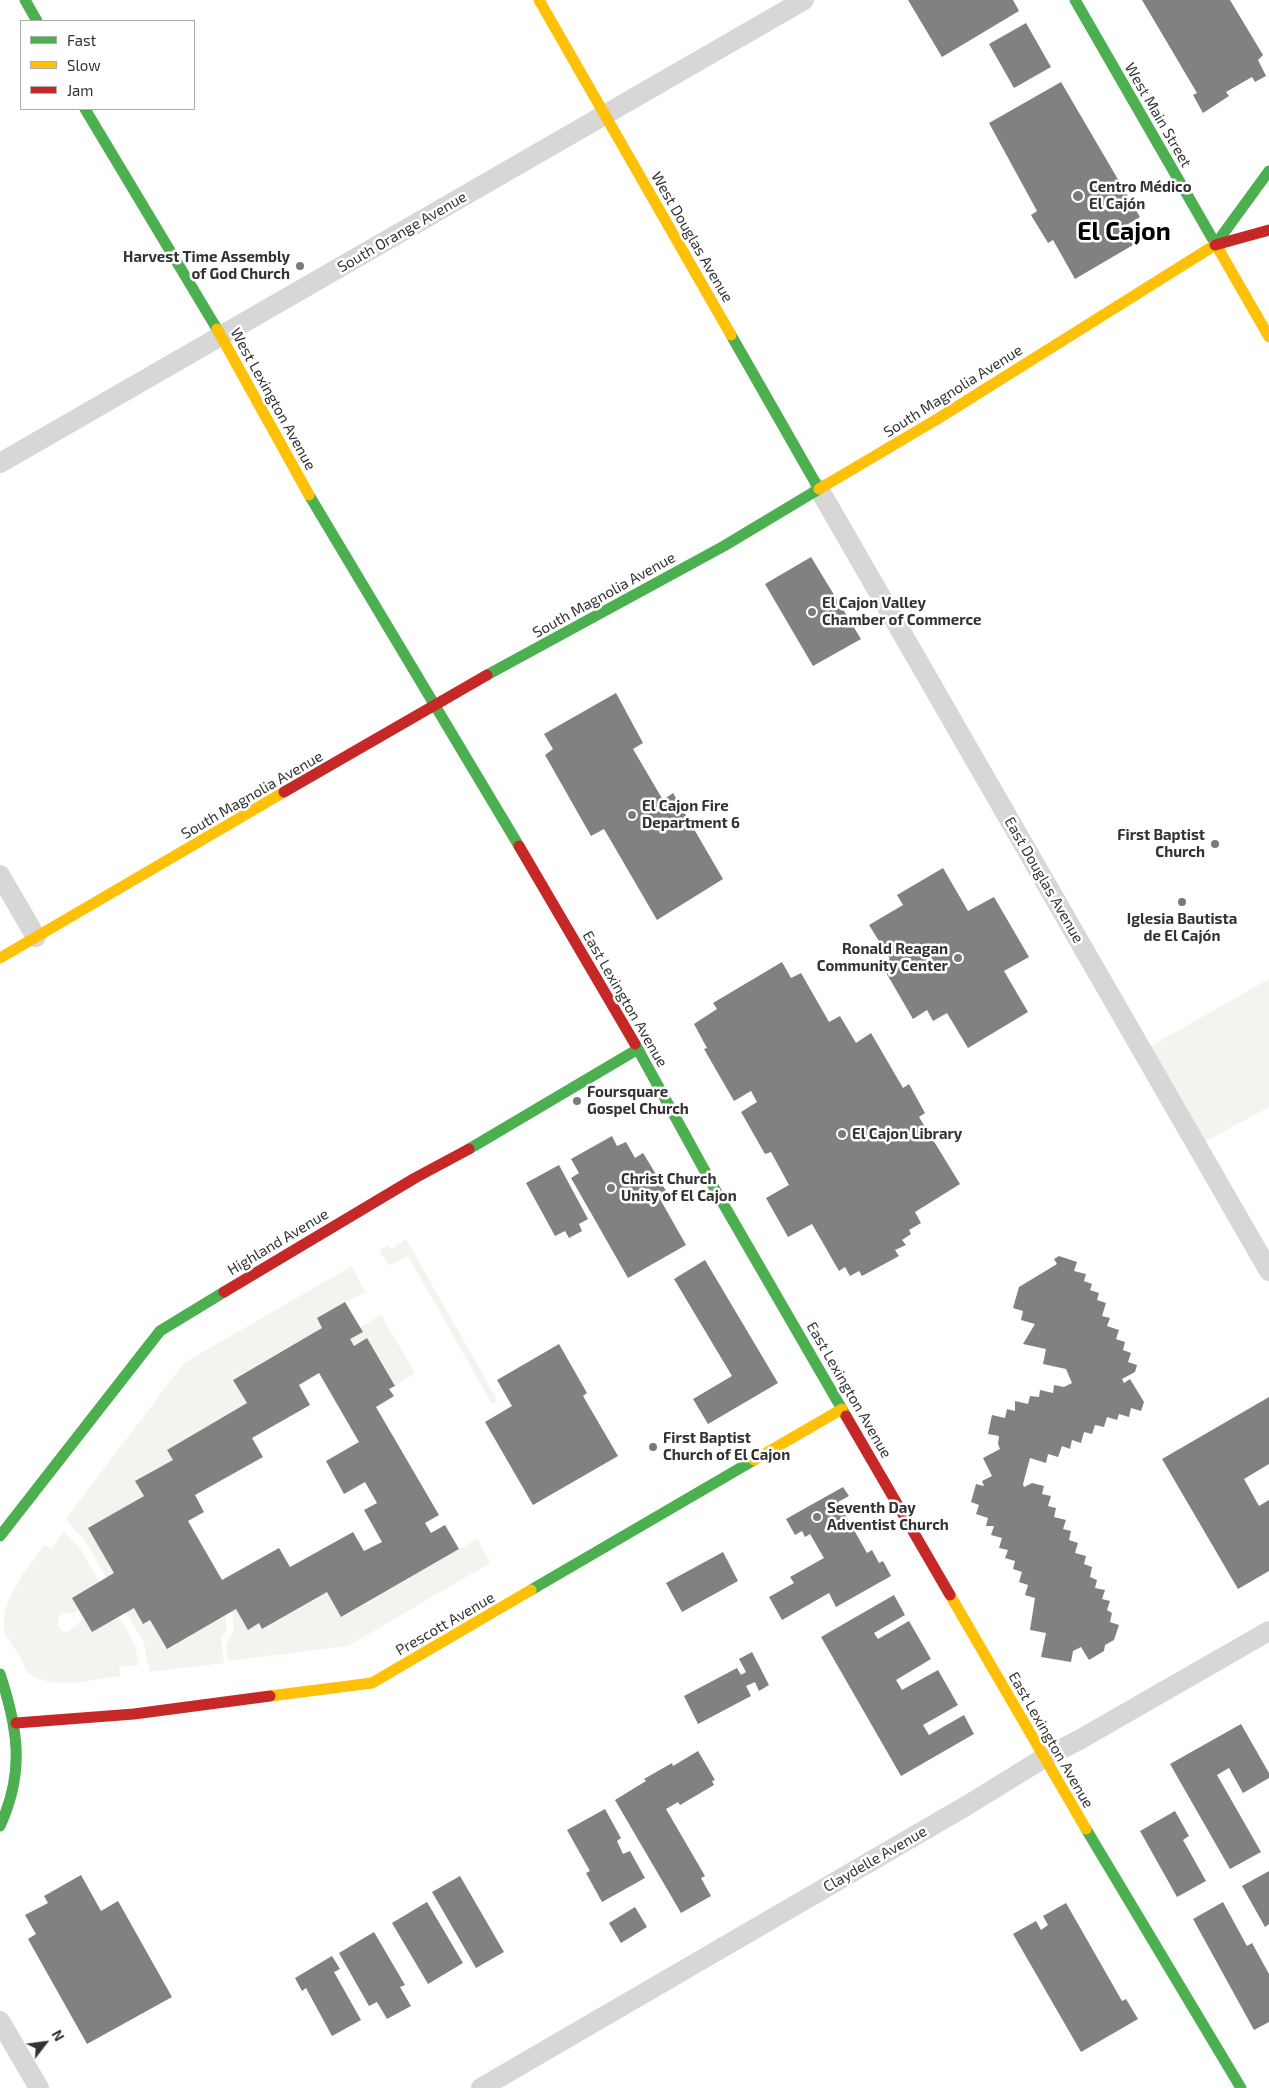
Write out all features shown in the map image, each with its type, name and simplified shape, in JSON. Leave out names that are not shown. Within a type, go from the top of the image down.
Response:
[{"type":"street","points":[[25,0],[36,20]]},
{"type":"street","name":"West Douglas Avenue","points":[[539,0],[819,489]]},
{"type":"street","name":"South Orange Avenue","points":[[0,463],[804,0]]},
{"type":"street","name":"West Main Street","points":[[1075,0],[1269,338]]},
{"type":"street","name":"West Lexington Avenue","points":[[86,110],[221,336],[299,479],[435,704]]},
{"type":"street","points":[[1215,245],[1269,171]]},
{"type":"street","points":[[1215,245],[1269,230]]},
{"type":"street","name":"South Magnolia Avenue","points":[[0,958],[435,704],[718,549],[939,418],[1215,245]]},
{"type":"street","name":"East Douglas Avenue","points":[[819,489],[1269,1271]]},
{"type":"street","name":"East Lexington Avenue","points":[[435,704],[638,1050],[842,1409],[1044,1758],[1241,2088]]},
{"type":"street","points":[[0,875],[36,936]]},
{"type":"street","name":"Highland Avenue","points":[[0,1536],[160,1331],[415,1178],[488,1140],[638,1050]]},
{"type":"street","name":"Prescott Avenue","points":[[16,1723],[141,1714],[372,1683],[842,1409]]},
{"type":"street","name":"Claydelle Avenue","points":[[481,2088],[1004,1784],[1044,1758],[1079,1740],[1269,1631]]},
{"type":"street","points":[[0,1674],[16,1723],[17,1776],[6,1816],[0,1826]]},
{"type":"street","points":[[0,2021],[39,2088]]},
{"type":"shaded area","points":[[1269,979],[1269,1107],[1197,1146],[1142,1051]]},
{"type":"shaded area","points":[[406,1239],[498,1401],[492,1404],[408,1256],[391,1265],[387,1263],[379,1250],[388,1245],[391,1249]]},
{"type":"shaded area","points":[[352,1266],[365,1292],[317,1318],[322,1328],[233,1379],[247,1403],[167,1450],[173,1460],[136,1481],[144,1496],[89,1528],[114,1573],[107,1578],[85,1541],[66,1519],[184,1363]]},
{"type":"shaded area","points":[[381,1315],[415,1373],[395,1386],[367,1338],[354,1346],[350,1339],[363,1332],[360,1327]]},
{"type":"shaded area","points":[[64,1532],[80,1548],[99,1582],[72,1598],[79,1610],[61,1615],[58,1618],[58,1626],[62,1631],[68,1632],[84,1618],[119,1617],[134,1643],[139,1665],[119,1667],[120,1676],[72,1683],[49,1682],[38,1678],[27,1673],[20,1657],[4,1632],[6,1609],[16,1586],[44,1545],[52,1549]]},
{"type":"shaded area","points":[[477,1539],[490,1563],[348,1646],[228,1661],[226,1645],[234,1629],[232,1611],[236,1609],[248,1629],[259,1623],[263,1629],[327,1592],[342,1617]]},
{"type":"shaded area","points":[[134,1608],[150,1620],[167,1649],[225,1615],[227,1629],[221,1638],[224,1663],[150,1672],[143,1641],[126,1612]]},
{"type":"building","points":[[908,0],[1013,0],[1019,11],[942,57]]},
{"type":"building","points":[[1142,0],[1230,0],[1263,55],[1258,60],[1266,76],[1255,82],[1252,77],[1226,92],[1229,96],[1203,113],[1193,95],[1197,93]]},
{"type":"building","points":[[1026,23],[1051,67],[1014,88],[989,44]]},
{"type":"building","name":"Centro Médico El Cajón","points":[[1061,82],[1140,217],[1123,227],[1133,245],[1075,279],[1053,240],[1048,243],[1031,215],[1037,211],[989,123]]},
{"type":"building","name":"El Cajon Valley Chamber of Commerce","points":[[811,557],[861,639],[813,666],[765,584]]},
{"type":"building","name":"El Cajon Fire Department 6","points":[[616,693],[643,743],[633,749],[663,800],[673,793],[723,879],[657,920],[604,829],[591,836],[545,755],[553,749],[544,734]]},
{"type":"building","name":"Ronald Reagan Community Center","points":[[943,868],[968,911],[994,897],[1029,957],[1004,971],[1028,1012],[968,1048],[947,1013],[933,1021],[927,1010],[913,1019],[881,964],[890,959],[869,925],[903,905],[897,895]]},
{"type":"building","name":"El Cajon Library","points":[[782,962],[791,978],[801,973],[829,1022],[840,1016],[856,1043],[871,1033],[903,1088],[909,1084],[925,1113],[919,1117],[960,1184],[915,1212],[921,1223],[909,1230],[911,1234],[902,1240],[906,1245],[895,1250],[899,1256],[862,1276],[859,1271],[850,1276],[845,1267],[839,1271],[812,1224],[788,1237],[766,1198],[789,1185],[771,1152],[765,1154],[741,1112],[757,1102],[751,1091],[734,1101],[704,1049],[707,1048],[694,1024],[717,1009],[713,1003]]},
{"type":"building","points":[[612,1136],[617,1146],[626,1142],[635,1158],[643,1153],[668,1194],[660,1199],[686,1245],[628,1278],[571,1178],[579,1173],[571,1159]]},
{"type":"building","points":[[559,1165],[588,1219],[579,1224],[582,1231],[569,1238],[565,1231],[555,1236],[526,1183]]},
{"type":"building","points":[[1059,1256],[1077,1262],[1074,1271],[1086,1274],[1084,1281],[1092,1284],[1090,1290],[1099,1293],[1097,1300],[1106,1303],[1102,1316],[1110,1318],[1107,1326],[1119,1330],[1116,1339],[1125,1342],[1123,1350],[1131,1353],[1128,1362],[1137,1365],[1135,1372],[1122,1379],[1124,1383],[1130,1379],[1144,1402],[1141,1411],[1131,1408],[1129,1417],[1119,1414],[1117,1420],[1107,1417],[1104,1427],[1095,1425],[1092,1434],[1084,1432],[1081,1443],[1072,1440],[1070,1449],[1062,1446],[1058,1457],[1048,1454],[1046,1463],[1030,1458],[1023,1484],[1024,1487],[1032,1483],[1044,1486],[1042,1494],[1051,1496],[1048,1506],[1056,1508],[1054,1517],[1066,1520],[1063,1529],[1071,1531],[1069,1540],[1078,1543],[1075,1553],[1086,1556],[1084,1564],[1092,1567],[1090,1577],[1097,1580],[1095,1588],[1105,1590],[1102,1599],[1110,1601],[1107,1610],[1112,1613],[1110,1622],[1119,1625],[1114,1640],[1105,1645],[1104,1651],[1089,1660],[1081,1647],[1073,1651],[1071,1662],[1041,1657],[1046,1633],[1030,1630],[1035,1598],[1025,1595],[1028,1585],[1019,1582],[1022,1572],[1013,1569],[1015,1561],[1005,1558],[1008,1550],[999,1548],[1002,1538],[991,1535],[994,1526],[986,1526],[988,1518],[976,1514],[979,1505],[971,1502],[976,1484],[984,1486],[982,1481],[992,1476],[983,1458],[1000,1449],[998,1444],[999,1436],[988,1434],[992,1415],[1005,1418],[1007,1409],[1015,1411],[1015,1401],[1028,1404],[1030,1396],[1039,1397],[1040,1390],[1053,1393],[1054,1385],[1064,1387],[1072,1383],[1066,1369],[1043,1364],[1046,1349],[1023,1344],[1035,1324],[1021,1320],[1023,1311],[1013,1308],[1019,1287],[1057,1264],[1054,1259]]},
{"type":"building","points":[[705,1260],[778,1383],[708,1424],[693,1399],[732,1376],[674,1279]]},
{"type":"building","points":[[345,1302],[363,1332],[350,1339],[354,1346],[367,1338],[395,1386],[389,1389],[394,1396],[376,1407],[439,1515],[425,1523],[431,1533],[445,1525],[459,1549],[341,1617],[327,1592],[262,1629],[259,1623],[248,1630],[236,1609],[167,1649],[150,1620],[143,1624],[134,1608],[92,1632],[72,1598],[114,1573],[88,1528],[144,1496],[135,1481],[173,1460],[167,1450],[247,1403],[233,1380],[322,1328],[317,1318]],"holes":[[[319,1373],[359,1442],[326,1461],[344,1494],[365,1482],[377,1503],[364,1510],[382,1542],[364,1551],[353,1532],[290,1567],[279,1548],[222,1580],[188,1521],[204,1512],[195,1495],[263,1457],[252,1438],[310,1405],[299,1385]]]},
{"type":"building","points":[[559,1344],[587,1393],[583,1396],[618,1456],[533,1505],[485,1422],[512,1406],[497,1380]]},
{"type":"building","points":[[1269,1397],[1269,1464],[1244,1479],[1259,1506],[1269,1500],[1269,1571],[1238,1589],[1162,1459]]},
{"type":"building","points":[[843,1487],[849,1496],[838,1502],[867,1553],[872,1550],[879,1563],[883,1561],[891,1576],[836,1607],[829,1593],[782,1620],[769,1597],[794,1583],[790,1577],[824,1558],[810,1534],[805,1537],[802,1531],[795,1535],[786,1519]]},
{"type":"building","points":[[723,1552],[738,1581],[682,1612],[666,1583]]},
{"type":"building","points":[[894,1595],[905,1615],[874,1633],[878,1639],[909,1621],[931,1659],[896,1680],[902,1690],[938,1670],[958,1705],[923,1725],[929,1735],[964,1715],[974,1734],[901,1776],[821,1637]]},
{"type":"building","points":[[752,1652],[769,1685],[759,1691],[755,1682],[746,1686],[751,1696],[698,1724],[684,1696],[737,1668],[741,1675],[746,1672],[739,1659]]},
{"type":"building","points":[[1241,1724],[1269,1773],[1269,1778],[1243,1793],[1229,1768],[1217,1775],[1261,1852],[1230,1869],[1170,1764]]},
{"type":"building","points":[[698,1751],[715,1780],[712,1781],[714,1785],[680,1805],[678,1802],[666,1809],[705,1876],[701,1878],[711,1896],[681,1913],[615,1800],[646,1781],[644,1779],[672,1763],[673,1766]]},
{"type":"building","points":[[605,1809],[621,1838],[617,1841],[623,1854],[630,1851],[645,1878],[602,1902],[586,1873],[590,1871],[567,1830]]},
{"type":"building","points":[[1175,1811],[1189,1836],[1183,1840],[1206,1881],[1177,1897],[1140,1831]]},
{"type":"building","points":[[1269,1871],[1269,1924],[1265,1927],[1242,1886]]},
{"type":"building","points":[[81,1875],[101,1911],[118,1901],[172,1997],[87,2044],[28,1939],[36,1934],[25,1915],[48,1903],[44,1896]]},
{"type":"building","points":[[460,1876],[504,1952],[476,1968],[432,1892]]},
{"type":"building","points":[[427,1902],[463,1963],[428,1984],[392,1923]]},
{"type":"building","points":[[1223,1902],[1247,1946],[1252,1943],[1269,1974],[1269,2022],[1254,2030],[1193,1919]]},
{"type":"building","points":[[1066,1903],[1122,2001],[1126,1999],[1138,2019],[1081,2052],[1013,1934],[1036,1921],[1041,1930],[1048,1925],[1043,1916]]},
{"type":"building","points":[[635,1907],[647,1927],[621,1943],[609,1923]]},
{"type":"building","points":[[374,1932],[405,1985],[400,1987],[411,2006],[387,2019],[377,2002],[369,2006],[339,1953]]},
{"type":"building","points":[[332,1956],[340,1969],[334,1972],[361,2020],[332,2036],[306,1988],[302,1991],[295,1978]]},
{"type":"traffic: fast","points":[[25,0],[36,20]]},
{"type":"traffic: fast","points":[[1075,0],[1219,250]]},
{"type":"traffic: fast","points":[[86,110],[217,329]]},
{"type":"traffic: fast","points":[[1215,245],[1269,171]]},
{"type":"traffic: fast","points":[[731,335],[819,489]]},
{"type":"traffic: fast","points":[[487,675],[724,546],[819,489]]},
{"type":"traffic: fast","points":[[309,495],[519,846]]},
{"type":"traffic: fast","points":[[635,1044],[717,1193],[846,1416]]},
{"type":"traffic: fast","points":[[469,1149],[638,1049]]},
{"type":"traffic: fast","points":[[0,1536],[160,1331],[224,1292]]},
{"type":"traffic: fast","points":[[531,1590],[754,1460]]},
{"type":"traffic: fast","points":[[0,1674],[11,1713],[16,1750],[13,1787],[0,1826]]},
{"type":"traffic: fast","points":[[1086,1829],[1241,2088]]},
{"type":"traffic: slow","points":[[539,0],[731,335]]},
{"type":"traffic: slow","points":[[819,489],[939,418],[1215,245]]},
{"type":"traffic: slow","points":[[1219,250],[1269,337]]},
{"type":"traffic: slow","points":[[217,329],[309,495]]},
{"type":"traffic: slow","points":[[0,958],[284,792]]},
{"type":"traffic: slow","points":[[754,1460],[842,1409]]},
{"type":"traffic: slow","points":[[270,1696],[372,1683],[531,1590]]},
{"type":"traffic: slow","points":[[950,1595],[1086,1829]]},
{"type":"traffic: jam","points":[[1215,245],[1269,230]]},
{"type":"traffic: jam","points":[[284,792],[487,675]]},
{"type":"traffic: jam","points":[[519,846],[635,1044]]},
{"type":"traffic: jam","points":[[224,1292],[415,1178],[469,1149]]},
{"type":"traffic: jam","points":[[846,1416],[950,1595]]},
{"type":"traffic: jam","points":[[16,1723],[134,1714],[270,1696]]},
{"type":"place","name":"Centro Médico El Cajón","points":[[1078,196]]},
{"type":"place","name":"Harvest Time Assembly of God Church","points":[[300,266]]},
{"type":"place","name":"El Cajon Valley Chamber of Commerce","points":[[812,612]]},
{"type":"place","name":"El Cajon Fire Department 6","points":[[632,815]]},
{"type":"place","name":"First Baptist Church","points":[[1215,844]]},
{"type":"place","name":"Iglesia Bautista de El Cajón","points":[[1182,902]]},
{"type":"place","name":"Ronald Reagan Community Center","points":[[958,958]]},
{"type":"place","name":"Foursquare Gospel Church","points":[[577,1101]]},
{"type":"place","name":"El Cajon Library","points":[[842,1134]]},
{"type":"place","name":"Christ Church Unity of El Cajon","points":[[611,1188]]},
{"type":"place","name":"First Baptist Church of El Cajon","points":[[653,1447]]},
{"type":"place","name":"Seventh Day Adventist Church","points":[[817,1517]]},
{"type":"district","name":"El Cajon","points":[[1124,232]]}]
